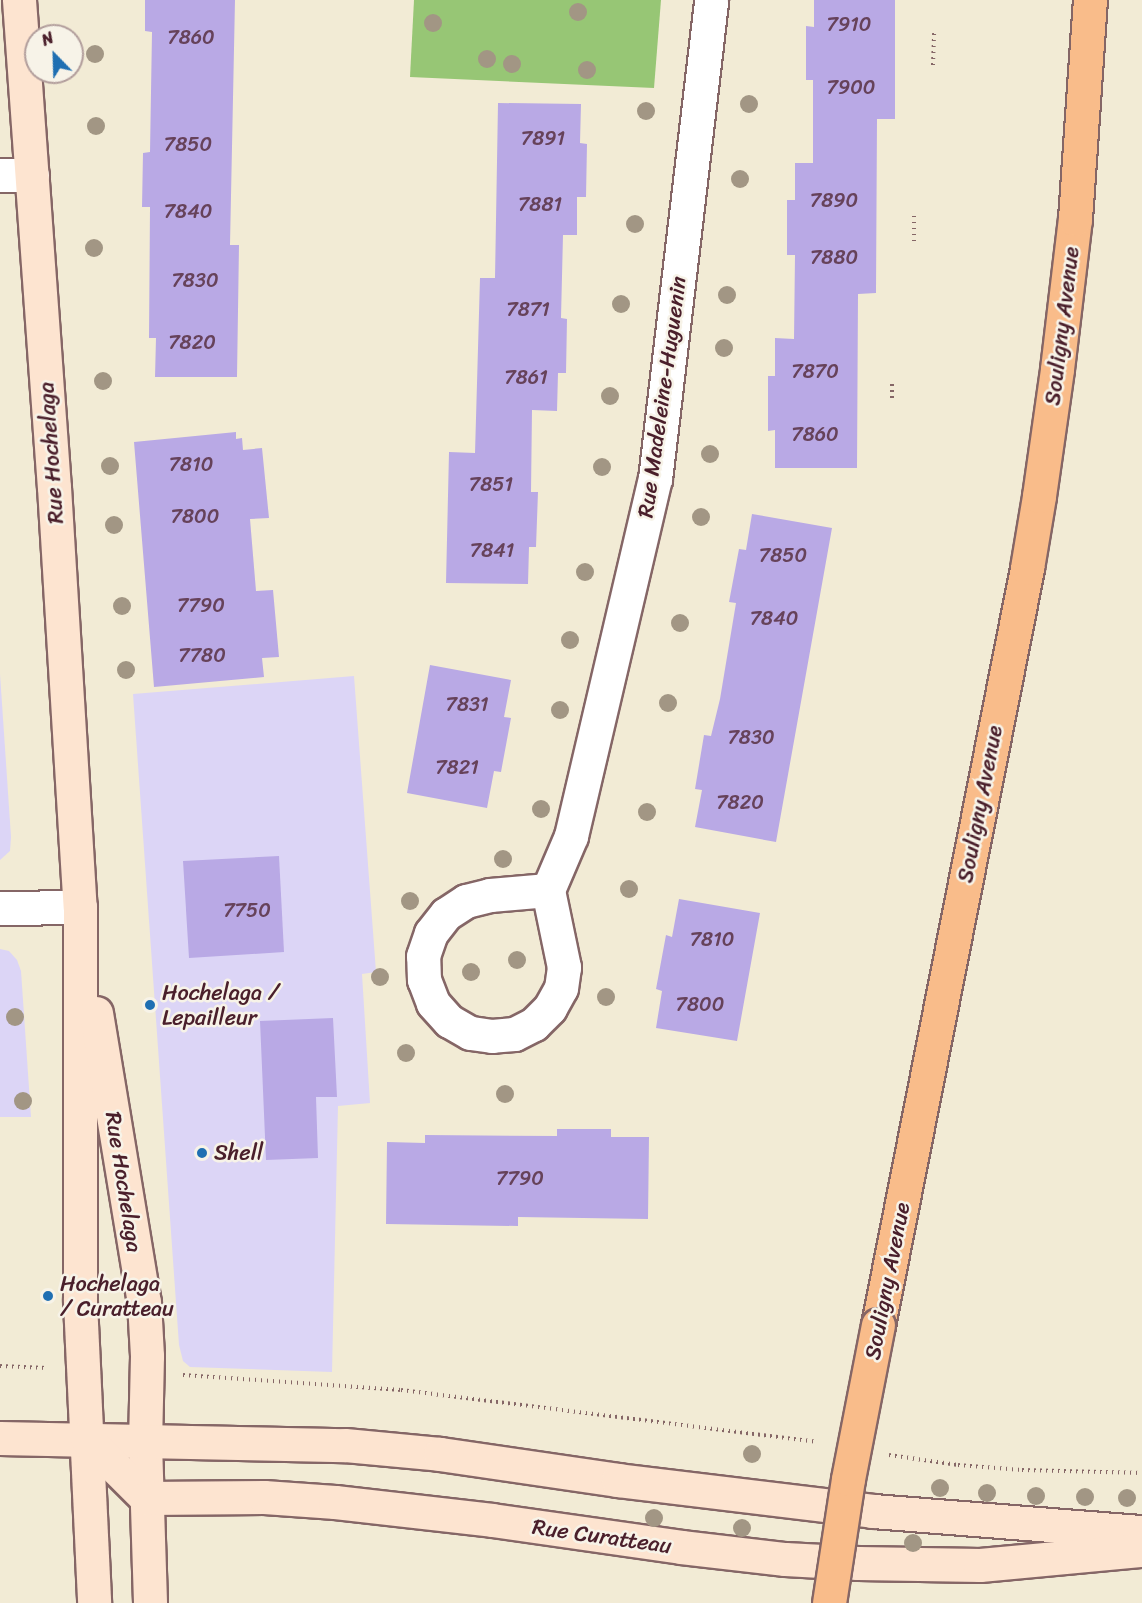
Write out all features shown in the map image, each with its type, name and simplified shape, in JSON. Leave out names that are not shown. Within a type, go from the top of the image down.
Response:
[{"type":"highway","name":"Souligny Avenue","points":[[829,1603],[878,1326],[1035,516],[1057,369],[1074,230],[1090,0]]},
{"type":"main road","name":"Rue Hochelaga","points":[[19,0],[16,175],[80,907],[144,1302],[147,1356],[145,1443],[150,1603]]},
{"type":"main road","name":"Rue Hochelaga","points":[[80,907],[80,1302],[87,1439],[89,1544],[94,1603]]},
{"type":"main road","points":[[0,1438],[87,1439],[145,1443],[345,1445],[440,1454],[618,1480],[873,1511],[1142,1532]]},
{"type":"main road","points":[[87,1439],[146,1498]]},
{"type":"main road","name":"Rue Curatteau","points":[[146,1498],[264,1497],[335,1502],[492,1520],[713,1551],[858,1563],[980,1565],[1142,1550]]},
{"type":"street","name":"Rue Madeleine-Huguenin","points":[[548,890],[571,836],[655,479],[711,0]]},
{"type":"street","points":[[548,890],[564,967],[561,988],[550,1008],[534,1024],[514,1034],[492,1036],[470,1033],[449,1021],[433,1003],[424,980],[423,956],[436,927],[446,914],[466,901],[490,895],[548,890]]},
{"type":"street","points":[[0,908],[80,907]]},
{"type":"path","points":[[933,65],[934,33]]},
{"type":"path","points":[[914,216],[914,245]]},
{"type":"path","points":[[892,380],[892,398]]},
{"type":"path","points":[[0,1366],[40,1368]]},
{"type":"path","points":[[187,1377],[401,1390],[688,1428],[771,1434],[821,1443]]},
{"type":"path","points":[[878,1453],[958,1465],[1022,1470],[1142,1473]]},
{"type":"shaded area","points":[[0,674],[11,837],[10,851],[0,860]]},
{"type":"shaded area","points":[[354,676],[376,972],[362,974],[370,1103],[338,1106],[332,1372],[190,1367],[183,1361],[179,1345],[133,694]]},
{"type":"shaded area","points":[[0,949],[9,951],[17,960],[21,971],[31,1117],[0,1117]]},
{"type":"green space","points":[[414,0],[661,0],[654,88],[410,77]]},
{"type":"building","points":[[145,0],[235,0],[230,245],[239,245],[237,377],[155,377],[156,338],[149,338],[150,207],[142,207],[143,153],[150,152],[152,32],[145,31]]},
{"type":"building","points":[[814,0],[895,0],[895,119],[877,119],[876,293],[858,294],[857,468],[775,468],[775,430],[768,431],[768,376],[775,376],[775,338],[794,339],[795,255],[787,255],[787,200],[795,200],[795,163],[813,163],[813,80],[806,80],[806,26],[814,27]]},
{"type":"building","points":[[498,103],[581,104],[580,143],[587,144],[586,197],[577,197],[577,235],[563,235],[561,318],[567,319],[566,373],[558,373],[557,411],[532,410],[531,492],[538,492],[536,547],[529,547],[528,584],[446,583],[449,452],[475,453],[480,278],[495,278]]},
{"type":"building","points":[[236,432],[236,439],[242,438],[243,450],[262,448],[269,518],[250,519],[256,591],[273,590],[279,657],[262,658],[264,677],[154,687],[134,442]]},
{"type":"building","points":[[752,514],[832,528],[776,842],[695,827],[702,790],[695,789],[704,735],[711,736],[720,699],[736,603],[729,602],[739,549],[746,550]]},
{"type":"building","points":[[430,665],[511,680],[504,717],[511,718],[501,772],[494,771],[487,808],[407,793]]},
{"type":"building","points":[[279,856],[284,952],[189,958],[183,861]]},
{"type":"building","points":[[679,899],[760,913],[737,1041],[656,1028],[662,991],[656,989],[666,935],[672,937]]},
{"type":"building","points":[[333,1018],[337,1097],[316,1097],[318,1158],[266,1160],[260,1021]]},
{"type":"building","points":[[557,1129],[611,1129],[611,1137],[649,1137],[648,1219],[518,1217],[518,1226],[386,1224],[387,1142],[425,1143],[425,1135],[557,1136]]},
{"type":"place","name":"Hochelaga / Lepailleur","points":[[150,1005]]},
{"type":"place","name":"Shell","points":[[202,1153]]},
{"type":"place","name":"Hochelaga / Curatteau","points":[[48,1296]]}]
